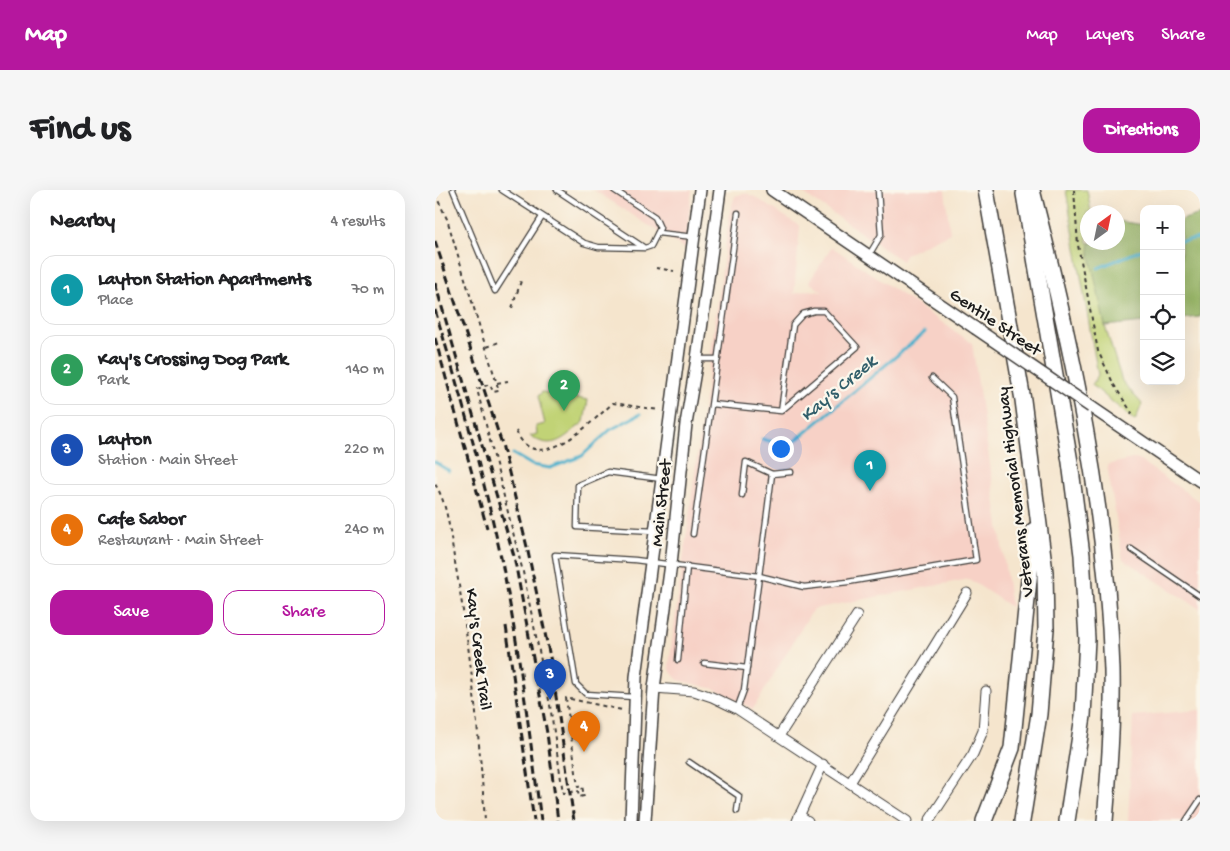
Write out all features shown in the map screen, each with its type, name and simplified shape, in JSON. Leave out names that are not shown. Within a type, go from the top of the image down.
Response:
[{"type":"highway","name":"Veterans Memorial Highway","points":[[986,190],[1023,400],[1045,572],[1046,629],[1039,714],[1022,821]]},
{"type":"highway","points":[[1023,190],[1070,462],[1082,555],[1087,639],[1083,716],[1067,821]]},
{"type":"highway","points":[[1032,190],[1064,314],[1093,477],[1108,603],[1112,671],[1109,769],[1105,821]]},
{"type":"highway","points":[[983,821],[1011,748],[1037,504]]},
{"type":"main road","name":"Main Street","points":[[631,821],[634,697],[701,190]]},
{"type":"main road","name":"Main Street","points":[[645,821],[653,688],[671,564],[686,424],[697,359],[720,190]]},
{"type":"main road","name":"Gentile Street","points":[[772,190],[1200,481]]},
{"type":"street","points":[[850,783],[967,592]]},
{"type":"street","points":[[779,736],[857,614]]},
{"type":"street","points":[[653,688],[694,691],[737,709],[907,821]]},
{"type":"street","points":[[929,821],[973,754],[983,731],[986,691]]},
{"type":"street","points":[[808,821],[798,818],[823,764]]},
{"type":"lane","points":[[453,190],[495,291],[542,217]]},
{"type":"lane","points":[[502,190],[585,243],[598,247],[645,248],[651,246],[660,228],[655,217],[614,190]]},
{"type":"lane","points":[[557,190],[645,248]]},
{"type":"lane","points":[[869,255],[881,235],[878,190]]},
{"type":"lane","points":[[693,534],[738,214]]},
{"type":"lane","points":[[658,233],[695,237]]},
{"type":"lane","points":[[712,404],[781,411],[857,347],[824,311],[803,314],[793,325],[781,411]]},
{"type":"lane","points":[[697,359],[718,359]]},
{"type":"lane","points":[[634,697],[586,694],[576,684],[555,555],[687,566],[759,576],[803,587],[848,582],[976,560],[952,398],[932,378]]},
{"type":"lane","points":[[742,495],[746,462],[772,474],[791,472]]},
{"type":"lane","points":[[655,531],[577,526],[578,485],[608,472],[662,479]]},
{"type":"lane","points":[[737,709],[745,690],[772,474]]},
{"type":"lane","points":[[1131,549],[1200,596]]},
{"type":"lane","points":[[678,660],[687,566]]},
{"type":"lane","points":[[704,663],[747,668]]},
{"type":"lane","points":[[689,762],[739,796],[737,811]]},
{"type":"lane","points":[[1186,821],[1200,800]]},
{"type":"path","points":[[1073,190],[1079,245],[1098,351],[1114,385],[1132,413],[1129,417]]},
{"type":"path","points":[[435,194],[447,219],[499,391],[493,392],[490,384],[477,389],[523,572],[550,704],[563,793],[578,791],[579,797],[583,796],[582,786],[578,787],[566,698],[622,710]]},
{"type":"path","points":[[656,268],[675,271]]},
{"type":"path","points":[[513,308],[522,278]]},
{"type":"path","points":[[486,348],[499,342]]},
{"type":"path","points":[[497,383],[508,381]]},
{"type":"path","points":[[516,431],[529,446],[541,451],[552,449],[573,436],[613,403],[659,410]]},
{"type":"path","name":"Kay's Creek Trail","points":[[435,484],[448,521],[460,587],[475,699],[485,821]]},
{"type":"shaded area","points":[[594,190],[692,190],[685,249]]},
{"type":"shaded area","points":[[799,190],[945,190],[950,233],[906,254],[902,261]]},
{"type":"shaded area","points":[[745,193],[755,197],[800,226],[794,294],[809,290],[823,292],[809,282],[832,247],[972,343],[1011,607],[969,579],[813,609],[753,709],[715,689],[678,680],[671,672],[669,665],[730,211],[735,196]]},
{"type":"shaded area","points":[[1136,458],[1200,502],[1200,609],[1123,559],[1107,465]]},
{"type":"shaded area","points":[[1200,710],[1200,821],[1128,821],[1133,716]]},
{"type":"green space","points":[[1066,190],[1087,190],[1090,205],[1080,205],[1080,250],[1096,250],[1105,326],[1122,381],[1142,404],[1135,421],[1092,385],[1098,375]]},
{"type":"green space","points":[[1200,214],[1200,317],[1185,319],[1185,250],[1185,219]]},
{"type":"green space","points":[[1125,222],[1140,224],[1140,322],[1105,326],[1089,251],[1125,250]]},
{"type":"green space","points":[[542,392],[588,400],[584,422],[559,441],[552,443],[538,441],[530,436],[537,434],[536,426],[545,424],[538,396]]},
{"type":"waterway","name":"Kay's Creek","points":[[1185,240],[1200,238]]},
{"type":"waterway","name":"Kay's Creek","points":[[1098,268],[1142,250]]},
{"type":"waterway","name":"Kay's Creek","points":[[762,439],[789,446],[925,332]]},
{"type":"waterway","name":"Kay's Creek","points":[[513,454],[532,465],[550,468],[582,456],[610,430],[640,414]]},
{"type":"waterway","name":"Kay's Creek","points":[[435,462],[449,471]]},
{"type":"railway","points":[[435,241],[502,444],[527,547],[551,662],[574,821]]},
{"type":"railway","points":[[435,283],[514,556],[547,733],[558,821]]},
{"type":"railway","points":[[435,310],[453,369],[499,548],[517,650],[541,821]]},
{"type":"railway","points":[[435,338],[487,528]]},
{"type":"railway","points":[[506,626],[534,821]]},
{"type":"place","name":"Kay's Crossing Dog Park","points":[[564,411]]},
{"type":"place","name":"Layton Station Apartments","points":[[870,491]]},
{"type":"place","name":"Layton","points":[[550,700]]},
{"type":"place","name":"Cafe Sabor","points":[[584,752]]}]
